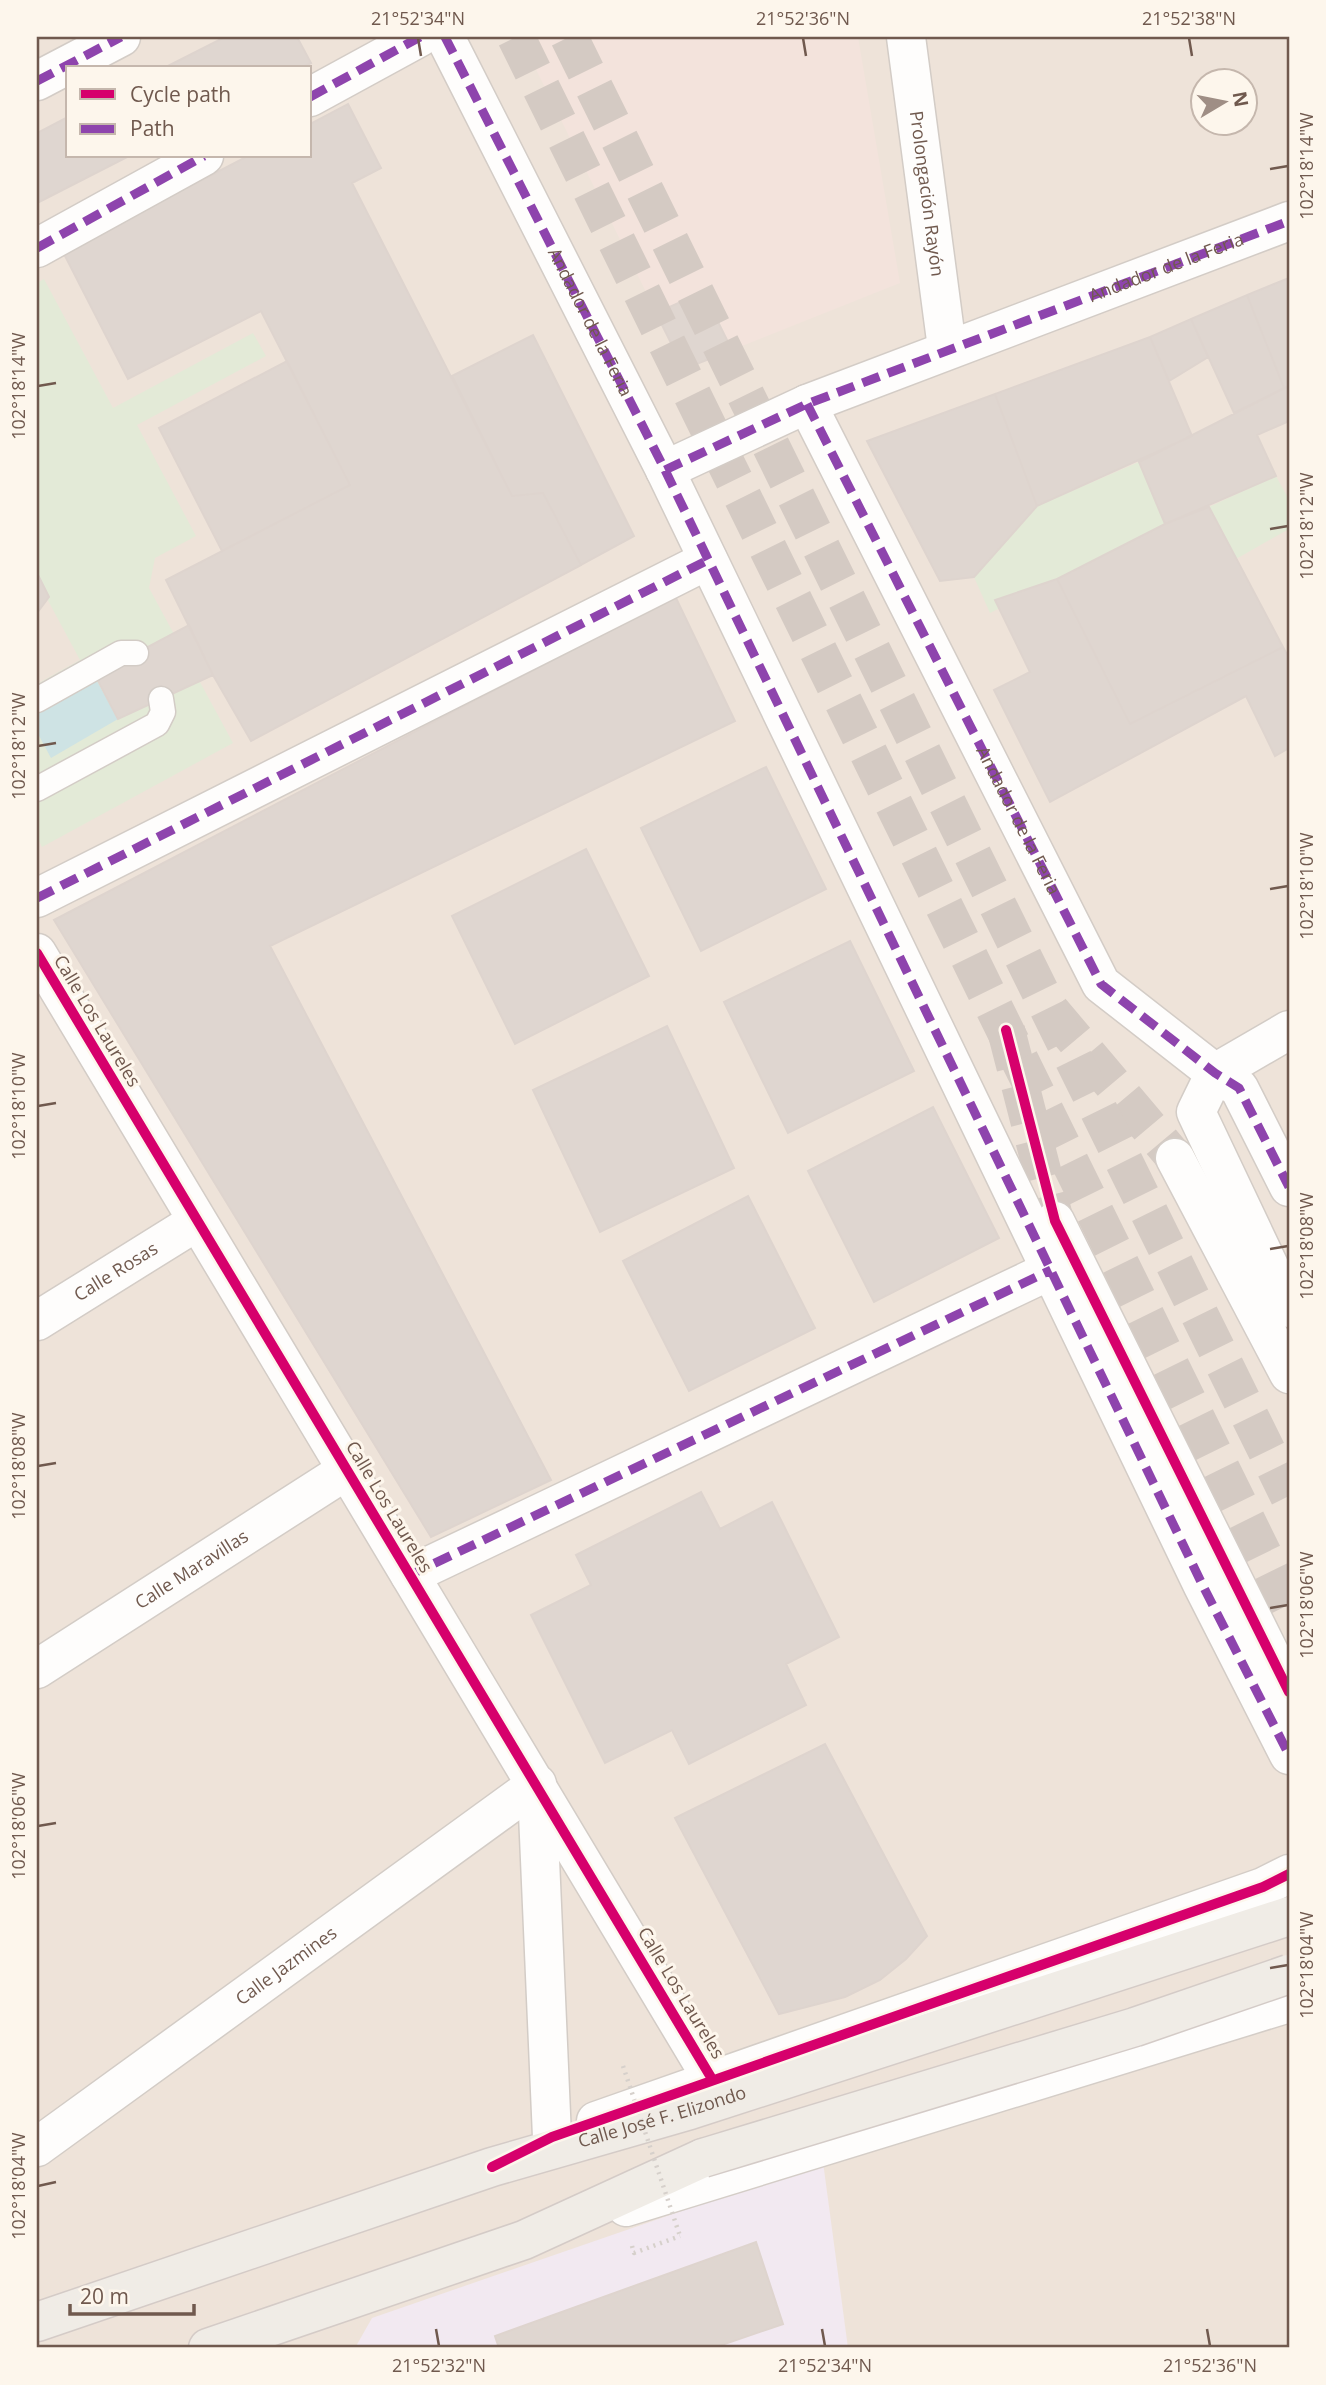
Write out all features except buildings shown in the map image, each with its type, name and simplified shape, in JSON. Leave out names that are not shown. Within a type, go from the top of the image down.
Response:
[{"type":"main road","name":"Calle José F. Elizondo","points":[[37,2322],[492,2166],[690,2110],[1289,1916]]},
{"type":"main road","points":[[208,2348],[524,2241],[703,2158],[1135,2027],[1289,1973]]},
{"type":"street","points":[[37,81],[121,37]]},
{"type":"street","points":[[312,96],[420,37]]},
{"type":"street","name":"Andador de la Feria","points":[[445,37],[665,470],[807,404],[947,348],[1289,220]]},
{"type":"street","name":"Prolongación Rayón","points":[[906,37],[947,348]]},
{"type":"street","points":[[37,248],[200,158]]},
{"type":"street","name":"Andador de la Feria","points":[[807,404],[1101,985],[1215,1073],[1239,1088],[1289,1187]]},
{"type":"street","points":[[665,470],[1203,1586],[1289,1755]]},
{"type":"street","points":[[37,898],[708,560]]},
{"type":"street","name":"Calle Los Laureles","points":[[37,953],[712,2078]]},
{"type":"street","points":[[1289,1030],[1215,1073],[1196,1112],[1289,1308]]},
{"type":"street","points":[[1175,1158],[1289,1374]]},
{"type":"street","points":[[1055,1221],[1289,1692]]},
{"type":"street","name":"Calle Rosas","points":[[37,1321],[196,1222]]},
{"type":"street","points":[[410,1575],[1051,1270]]},
{"type":"street","name":"Calle Maravillas","points":[[37,1670],[347,1470]]},
{"type":"street","points":[[537,1784],[552,2137]]},
{"type":"street","name":"Calle Jazmines","points":[[37,2147],[537,1784]]},
{"type":"street","points":[[492,2166],[552,2137],[712,2078],[1263,1887],[1289,1874]]},
{"type":"street","points":[[1230,2022],[1289,1973]]},
{"type":"street","points":[[524,2241],[1289,2003]]},
{"type":"lane","points":[[37,700],[121,653],[135,653]]},
{"type":"lane","points":[[37,789],[157,724],[163,712],[161,699]]},
{"type":"path","points":[[623,2066],[680,2236]]},
{"type":"shaded area","points":[[37,37],[1289,37],[1289,2348],[37,2348]]},
{"type":"shaded area","points":[[520,37],[858,37],[900,283],[684,369]]},
{"type":"shaded area","points":[[93,674],[118,719],[51,758],[37,732],[37,707]]},
{"type":"shaded area","points":[[823,2162],[848,2348],[355,2348],[372,2318]]},
{"type":"green space","points":[[44,279],[113,408],[253,333],[266,356],[137,425],[196,536],[155,558],[149,588],[233,743],[42,847],[37,837],[37,684],[80,660],[37,580],[37,283]]},
{"type":"green space","points":[[1139,462],[1165,524],[990,613],[974,577],[1037,506]]},
{"type":"green space","points":[[1276,476],[1289,500],[1289,529],[1236,559],[1209,507]]},
{"type":"tunnel","points":[[516,37],[1289,1607]]},
{"type":"tunnel","points":[[569,37],[1289,1496]]},
{"type":"tunnel","points":[[1051,1011],[1175,1158]]},
{"type":"tunnel","points":[[1006,1030],[1055,1221]]},
{"type":"marked path","points":[[37,81],[121,37]]},
{"type":"marked path","points":[[312,96],[420,37]]},
{"type":"marked path","points":[[445,37],[665,470],[1203,1586],[1289,1755]]},
{"type":"marked path","points":[[37,248],[200,158]]},
{"type":"marked path","points":[[665,470],[807,404],[1289,221]]},
{"type":"marked path","points":[[807,404],[1101,984],[1215,1073],[1239,1088],[1289,1187]]},
{"type":"marked path","points":[[37,898],[708,560]]},
{"type":"marked path","points":[[410,1575],[1051,1270]]},
{"type":"cycle path","points":[[37,953],[712,2079]]},
{"type":"cycle path","points":[[1006,1030],[1055,1221],[1289,1692]]},
{"type":"cycle path","points":[[492,2167],[552,2137],[1263,1887],[1289,1874]]}]
